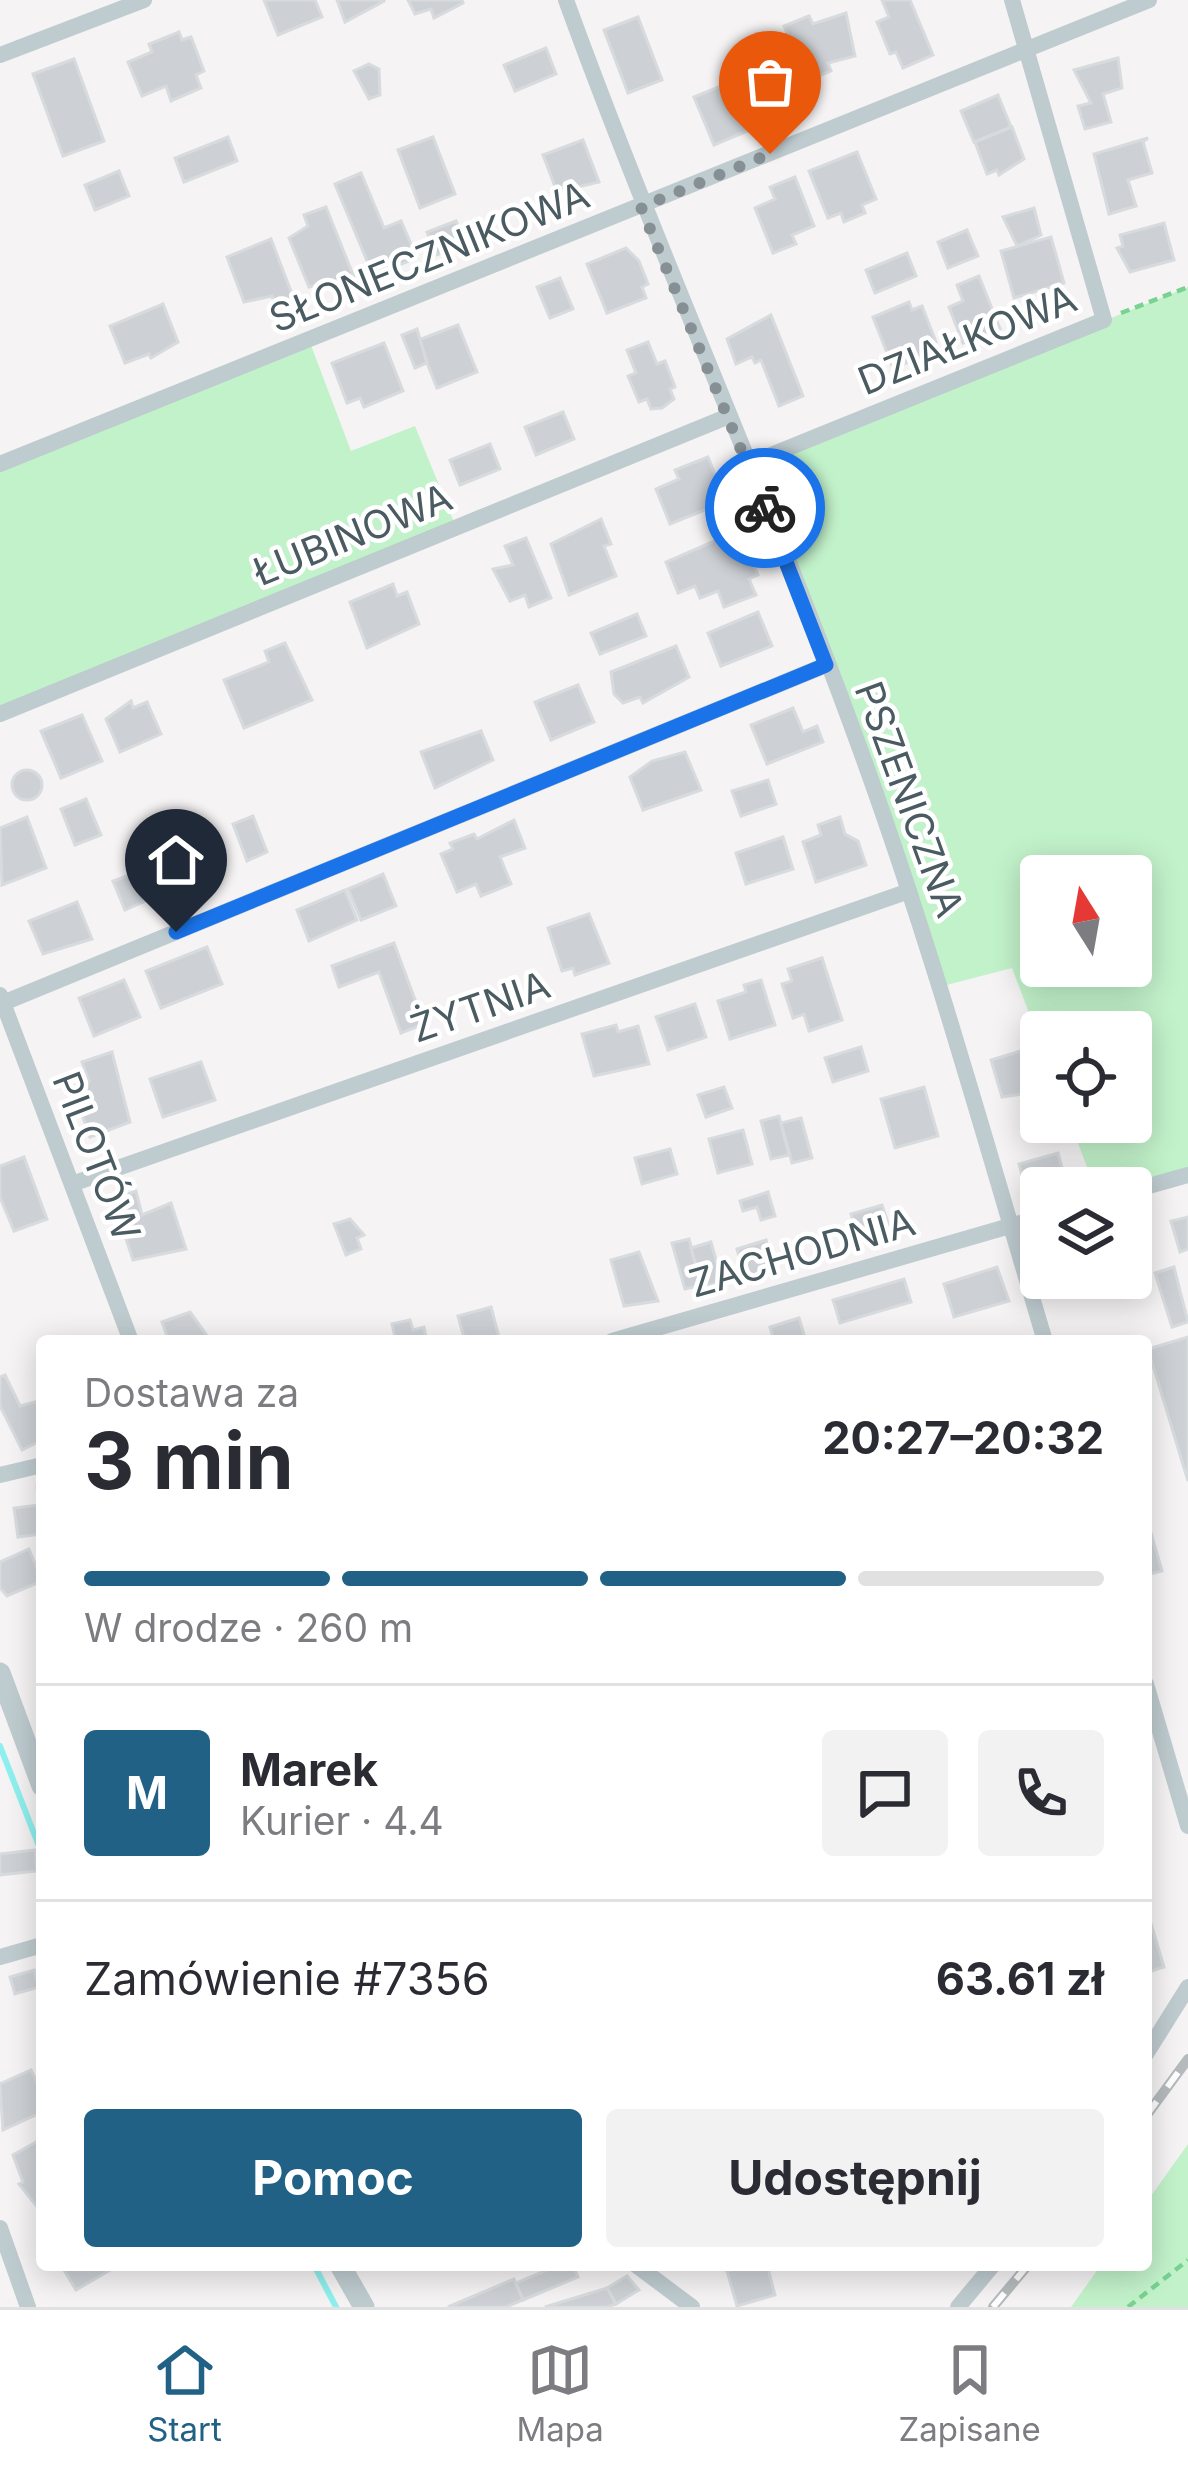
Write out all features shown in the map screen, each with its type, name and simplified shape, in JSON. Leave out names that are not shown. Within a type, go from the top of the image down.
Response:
[{"type":"street","points":[[0,55],[144,0]]},
{"type":"street","name":"PSZENICZNA","points":[[566,0],[641,207],[749,464],[909,891],[1011,1226]]},
{"type":"street","name":"DZIAŁKOWA","points":[[749,464],[1104,320],[1012,0]]},
{"type":"street","name":"SŁONECZNIKOWA","points":[[0,464],[1149,0]]},
{"type":"street","name":"ŁUBINOWA","points":[[0,714],[729,416]]},
{"type":"street","points":[[2,999],[826,665]]},
{"type":"street","name":"ŻYTNIA","points":[[72,1184],[909,891]]},
{"type":"street","name":"PILOTÓW","points":[[2,999],[129,1335]]},
{"type":"street","points":[[1152,1185],[1188,1175]]},
{"type":"street","name":"ZACHODNIA","points":[[633,1335],[1020,1223]]},
{"type":"street","points":[[1011,1226],[1043,1335]]},
{"type":"street","points":[[0,1475],[36,1467]]},
{"type":"street","points":[[0,1673],[36,1770]]},
{"type":"street","points":[[1152,1704],[1188,1826]]},
{"type":"street","points":[[0,1957],[36,1947]]},
{"type":"street","points":[[1152,2045],[1188,1988]]},
{"type":"street","points":[[0,2228],[28,2307]]},
{"type":"street","points":[[343,2271],[364,2307]]},
{"type":"street","points":[[644,2271],[692,2307]]},
{"type":"street","points":[[970,2271],[976,2286]]},
{"type":"street","points":[[958,2307],[988,2271]]},
{"type":"path","points":[[1104,320],[1188,287]]},
{"type":"path","points":[[1128,2307],[1188,2260]]},
{"type":"green space","points":[[1188,287],[1188,1175],[1152,1183],[1152,1167],[1087,1167],[1078,1143],[1152,1143],[1152,1011],[1028,1011],[1012,968],[939,987],[749,464]]},
{"type":"green space","points":[[309,340],[351,451],[415,426],[456,527],[0,714],[0,464]]},
{"type":"green space","points":[[1188,2144],[1188,2307],[1071,2307],[1097,2271],[1152,2271],[1152,2195]]},
{"type":"building","points":[[264,0],[315,0],[322,17],[278,35]]},
{"type":"building","points":[[337,0],[384,0],[384,1],[345,22]]},
{"type":"building","points":[[408,0],[463,3],[434,18],[431,9],[415,14]]},
{"type":"building","points":[[882,0],[910,0],[933,55],[903,68],[896,52],[890,54],[877,22],[889,17]]},
{"type":"building","points":[[846,13],[855,56],[828,63],[831,71],[806,81],[804,75],[782,94],[764,75],[793,47],[784,26],[809,16],[813,24]]},
{"type":"building","points":[[638,17],[662,80],[628,93],[604,30]]},
{"type":"building","points":[[179,32],[182,40],[191,37],[204,71],[196,75],[201,88],[171,101],[166,86],[142,96],[128,62],[152,52],[149,44]]},
{"type":"building","points":[[546,48],[556,74],[515,91],[504,65]]},
{"type":"building","points":[[1118,58],[1122,88],[1103,94],[1111,122],[1085,129],[1078,106],[1091,103],[1074,70]]},
{"type":"building","points":[[74,59],[104,141],[63,156],[33,74]]},
{"type":"building","points":[[369,64],[379,69],[380,95],[369,99],[354,71]]},
{"type":"building","points":[[738,79],[757,127],[714,145],[694,97]]},
{"type":"building","points":[[998,95],[1011,127],[974,142],[961,111]]},
{"type":"building","points":[[1012,127],[1024,159],[999,175],[997,170],[987,174],[975,142]]},
{"type":"building","points":[[228,137],[237,161],[184,182],[175,158]]},
{"type":"building","points":[[433,137],[455,194],[420,208],[398,150]]},
{"type":"building","points":[[1148,138],[1143,142],[1152,173],[1128,180],[1136,206],[1109,214],[1094,154]]},
{"type":"building","points":[[583,140],[599,182],[557,192],[543,155]]},
{"type":"building","points":[[857,152],[876,199],[862,205],[865,213],[844,222],[841,213],[828,218],[809,171]]},
{"type":"building","points":[[119,171],[129,196],[95,210],[85,185]]},
{"type":"building","points":[[361,173],[384,228],[401,221],[417,258],[373,275],[335,184]]},
{"type":"building","points":[[795,177],[814,226],[792,235],[796,244],[773,253],[755,208],[775,199],[770,187]]},
{"type":"building","points":[[326,207],[357,285],[338,293],[334,282],[309,287],[289,238],[308,226],[304,215]]},
{"type":"building","points":[[1034,208],[1041,235],[1017,246],[1003,217]]},
{"type":"building","points":[[456,221],[465,244],[436,255],[427,232]]},
{"type":"building","points":[[1164,223],[1174,260],[1130,272],[1117,248],[1123,246],[1120,235]]},
{"type":"building","points":[[967,230],[978,256],[948,268],[938,242]]},
{"type":"building","points":[[1051,237],[1064,283],[1014,298],[1001,251]]},
{"type":"building","points":[[271,239],[298,310],[280,318],[272,296],[244,302],[227,257]]},
{"type":"building","points":[[626,248],[639,261],[648,284],[642,287],[646,298],[607,313],[587,264]]},
{"type":"building","points":[[907,253],[916,276],[875,293],[866,270]]},
{"type":"building","points":[[979,276],[1000,329],[963,343],[949,307],[963,301],[957,285]]},
{"type":"building","points":[[560,278],[573,309],[550,318],[537,287]]},
{"type":"building","points":[[909,302],[912,310],[922,306],[936,342],[926,345],[930,354],[893,368],[873,317]]},
{"type":"building","points":[[163,304],[178,342],[151,358],[149,354],[125,363],[110,326]]},
{"type":"building","points":[[771,315],[803,396],[779,406],[761,360],[755,363],[752,357],[736,364],[727,339]]},
{"type":"building","points":[[458,325],[477,372],[437,388],[418,340]]},
{"type":"building","points":[[417,329],[427,363],[415,368],[402,335]]},
{"type":"building","points":[[648,342],[657,364],[665,361],[675,387],[670,389],[674,399],[662,408],[651,409],[647,399],[639,402],[628,376],[636,373],[627,350]]},
{"type":"building","points":[[384,343],[403,391],[364,407],[360,398],[347,403],[332,363]]},
{"type":"building","points":[[563,412],[574,439],[536,455],[525,427]]},
{"type":"building","points":[[490,444],[500,469],[460,485],[450,460]]},
{"type":"building","points":[[708,457],[718,482],[710,486],[717,505],[670,524],[656,489],[679,479],[675,470]]},
{"type":"building","points":[[601,519],[611,544],[604,546],[616,576],[569,595],[551,544]]},
{"type":"building","points":[[740,530],[757,561],[753,563],[758,575],[749,579],[756,595],[724,607],[718,591],[700,598],[695,586],[678,593],[666,562]]},
{"type":"building","points":[[526,538],[551,598],[529,607],[525,595],[510,601],[493,569],[513,565],[505,546]]},
{"type":"building","points":[[393,584],[397,596],[407,592],[419,624],[367,648],[350,602]]},
{"type":"building","points":[[758,612],[772,646],[721,666],[708,633]]},
{"type":"building","points":[[637,614],[646,636],[600,654],[591,633]]},
{"type":"building","points":[[285,643],[312,700],[244,728],[224,680],[269,662],[265,651]]},
{"type":"building","points":[[676,646],[689,677],[643,703],[640,697],[623,703],[614,694],[611,672]]},
{"type":"building","points":[[578,685],[594,722],[551,740],[535,702]]},
{"type":"building","points":[[131,701],[133,708],[147,702],[161,734],[120,752],[106,719]]},
{"type":"building","points":[[793,708],[803,732],[817,726],[823,742],[767,764],[751,725]]},
{"type":"building","points":[[82,715],[102,761],[61,778],[41,731]]},
{"type":"building","points":[[481,731],[493,760],[435,788],[421,752]]},
{"type":"building","points":[[685,752],[701,790],[643,810],[630,777],[652,761]]},
{"type":"building","points":[[27,770],[38,774],[42,785],[38,796],[27,800],[16,796],[12,785],[16,774]]},
{"type":"building","points":[[768,780],[776,804],[741,816],[732,791]]},
{"type":"building","points":[[86,799],[101,835],[75,845],[61,809]]},
{"type":"building","points":[[253,816],[267,852],[247,861],[233,824]]},
{"type":"building","points":[[27,817],[46,868],[2,885],[0,828]]},
{"type":"building","points":[[840,817],[845,834],[858,841],[866,865],[816,882],[803,842],[821,835],[818,825]]},
{"type":"building","points":[[514,820],[525,848],[500,857],[511,884],[481,896],[476,884],[457,892],[441,854],[453,849],[450,843],[474,834],[477,839]]},
{"type":"building","points":[[783,837],[793,869],[746,884],[736,853]]},
{"type":"building","points":[[167,861],[177,887],[125,910],[113,881]]},
{"type":"building","points":[[383,874],[396,906],[361,920],[348,889]]},
{"type":"building","points":[[345,890],[357,920],[309,941],[297,910]]},
{"type":"building","points":[[77,902],[92,939],[43,954],[29,921]]},
{"type":"building","points":[[589,914],[609,963],[575,975],[573,968],[562,971],[548,928]]},
{"type":"building","points":[[394,943],[424,1024],[401,1033],[379,972],[339,987],[332,966]]},
{"type":"building","points":[[207,947],[222,984],[161,1008],[146,971]]},
{"type":"building","points":[[822,958],[842,1020],[809,1031],[804,1014],[793,1018],[782,984],[792,981],[788,969]]},
{"type":"building","points":[[124,980],[140,1017],[94,1036],[79,998]]},
{"type":"building","points":[[761,980],[775,1025],[730,1039],[718,1001],[746,992],[744,985]]},
{"type":"building","points":[[695,1004],[706,1037],[668,1050],[656,1017]]},
{"type":"building","points":[[616,1025],[618,1032],[638,1026],[649,1064],[594,1076],[582,1034]]},
{"type":"building","points":[[861,1047],[868,1071],[833,1082],[825,1058]]},
{"type":"building","points":[[1020,1051],[1020,1094],[1002,1097],[991,1060]]},
{"type":"building","points":[[112,1052],[130,1122],[90,1137],[72,1087],[89,1081],[82,1062]]},
{"type":"building","points":[[201,1062],[215,1100],[163,1117],[150,1079]]},
{"type":"building","points":[[724,1087],[732,1108],[706,1117],[698,1095]]},
{"type":"building","points":[[924,1087],[938,1136],[895,1148],[881,1099]]},
{"type":"building","points":[[779,1116],[789,1155],[771,1159],[761,1121]]},
{"type":"building","points":[[801,1118],[812,1158],[792,1163],[781,1123]]},
{"type":"building","points":[[743,1130],[752,1164],[718,1173],[709,1139]]},
{"type":"building","points":[[670,1149],[677,1174],[642,1184],[635,1158]]},
{"type":"building","points":[[1058,1153],[1062,1167],[1020,1168],[1019,1164]]},
{"type":"building","points":[[24,1157],[47,1219],[14,1231],[0,1197],[0,1166]]},
{"type":"building","points":[[136,1191],[142,1215],[171,1203],[186,1249],[133,1260],[113,1199]]},
{"type":"building","points":[[768,1192],[775,1216],[761,1220],[757,1207],[743,1211],[740,1201]]},
{"type":"building","points":[[882,1205],[891,1232],[859,1241],[851,1214]]},
{"type":"building","points":[[1188,1217],[1188,1249],[1180,1252],[1171,1221]]},
{"type":"building","points":[[350,1219],[364,1235],[357,1238],[361,1249],[346,1255],[334,1224]]},
{"type":"building","points":[[689,1239],[702,1285],[685,1289],[672,1243]]},
{"type":"building","points":[[766,1240],[774,1269],[745,1277],[737,1249]]},
{"type":"building","points":[[711,1242],[722,1282],[702,1287],[691,1248]]},
{"type":"building","points":[[639,1252],[658,1301],[624,1306],[611,1260]]},
{"type":"building","points":[[997,1267],[1009,1301],[954,1317],[944,1284]]},
{"type":"building","points":[[1174,1267],[1188,1322],[1172,1327],[1155,1273]]},
{"type":"building","points":[[904,1279],[911,1302],[840,1323],[833,1300]]},
{"type":"building","points":[[491,1307],[498,1335],[463,1335],[458,1316]]},
{"type":"building","points":[[190,1312],[207,1335],[167,1335],[162,1322]]},
{"type":"building","points":[[799,1318],[804,1335],[772,1335],[770,1327]]},
{"type":"building","points":[[410,1320],[413,1330],[424,1327],[426,1335],[395,1335],[392,1324]]},
{"type":"building","points":[[1188,1337],[1188,1481],[1152,1362],[1152,1348]]},
{"type":"building","points":[[5,1375],[20,1406],[36,1402],[36,1443],[22,1450],[0,1406],[0,1377]]},
{"type":"building","points":[[36,1505],[36,1535],[18,1537],[14,1508]]},
{"type":"building","points":[[1152,1537],[1162,1571],[1152,1574]]},
{"type":"building","points":[[29,1549],[36,1584],[7,1596],[0,1588],[0,1562]]},
{"type":"building","points":[[35,1850],[36,1871],[0,1875],[0,1854]]},
{"type":"building","points":[[1152,1927],[1164,1967],[1152,1971]]},
{"type":"building","points":[[34,1970],[36,1988],[15,1994],[10,1977]]},
{"type":"building","points":[[31,2070],[36,2080],[36,2115],[3,2130],[0,2084]]},
{"type":"building","points":[[36,2142],[36,2205],[19,2184],[23,2182],[13,2155]]},
{"type":"building","points":[[65,2271],[108,2271],[76,2290]]},
{"type":"building","points":[[545,2271],[576,2271],[578,2277],[523,2300],[516,2283]]},
{"type":"building","points":[[727,2271],[769,2271],[775,2295],[737,2306]]},
{"type":"building","points":[[627,2276],[639,2290],[616,2304],[607,2288]]},
{"type":"building","points":[[514,2279],[523,2300],[506,2307],[448,2307]]},
{"type":"building","points":[[607,2288],[616,2304],[545,2307]]},
{"type":"waterway","points":[[0,1746],[36,1839]]},
{"type":"waterway","points":[[317,2271],[336,2307]]},
{"type":"railway","points":[[1152,2108],[1188,2059]]},
{"type":"railway","points":[[993,2307],[1023,2271]]},
{"type":"way so far","points":[[765,508],[641,207],[770,154]]},
{"type":"route","points":[[176,932],[826,665],[765,508]]}]
